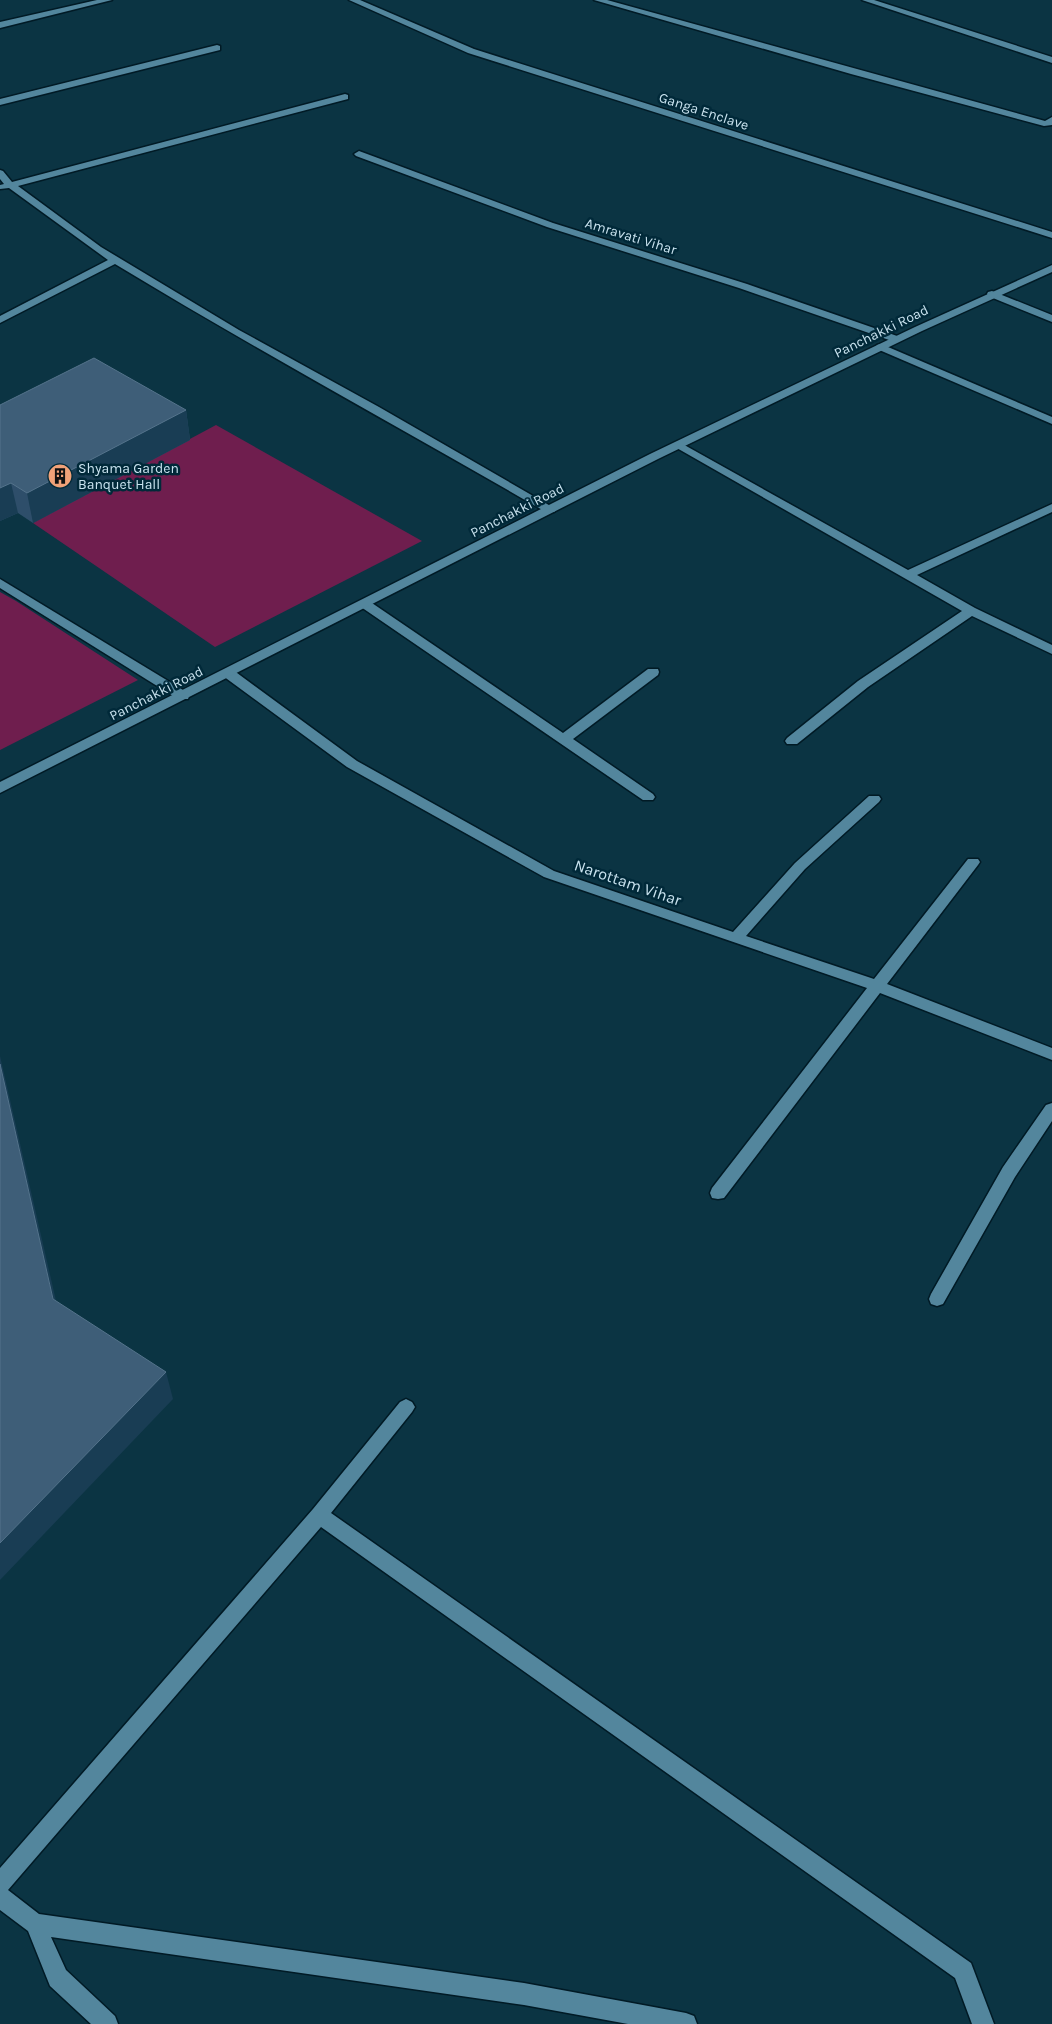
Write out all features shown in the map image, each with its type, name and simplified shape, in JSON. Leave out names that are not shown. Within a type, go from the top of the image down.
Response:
[{"type":"street","points":[[0,25],[108,0]]},
{"type":"street","name":"Ganga Enclave","points":[[353,0],[471,51],[1052,235]]},
{"type":"street","points":[[598,0],[1047,124],[1052,120]]},
{"type":"street","points":[[866,0],[1052,60]]},
{"type":"street","points":[[0,102],[217,48]]},
{"type":"street","points":[[5,186],[345,97]]},
{"type":"street","name":"Amravati Vihar","points":[[359,154],[550,225],[743,286],[896,339]]},
{"type":"street","points":[[0,174],[5,186],[115,260],[235,332],[375,409],[550,510]]},
{"type":"street","points":[[0,320],[115,260]]},
{"type":"street","name":"Panchakki Road","points":[[0,788],[679,445],[896,339],[1052,268]]},
{"type":"street","points":[[992,294],[1052,319]]},
{"type":"street","points":[[881,347],[1052,421]]},
{"type":"street","points":[[679,445],[971,611],[1052,650]]},
{"type":"street","points":[[908,575],[1052,508]]},
{"type":"street","points":[[0,583],[183,696]]},
{"type":"street","points":[[365,604],[648,797]]},
{"type":"street","points":[[792,741],[863,684],[971,611]]},
{"type":"street","points":[[563,740],[653,672]]},
{"type":"street","name":"Narottam Vihar","points":[[228,673],[352,764],[549,874],[877,986],[1052,1054]]},
{"type":"street","points":[[737,937],[800,866],[874,799]]},
{"type":"street","points":[[718,1194],[973,862]]},
{"type":"street","points":[[937,1299],[1009,1172],[1052,1109]]},
{"type":"street","points":[[0,1884],[319,1515],[406,1406]]},
{"type":"street","points":[[319,1515],[963,1971],[983,2024]]},
{"type":"street","points":[[0,1897],[35,1924],[58,1978],[107,2024]]},
{"type":"street","points":[[35,1924],[524,1994],[686,2024]]},
{"type":"shaded area","points":[[216,425],[422,541],[215,647],[33,523]]},
{"type":"shaded area","points":[[0,592],[16,601],[138,680],[0,750]]},
{"type":"building","name":"Shyama Garden Banquet Hall","points":[[94,358],[186,410],[27,493],[11,483],[0,488],[0,405]]},
{"type":"building","points":[[0,1064],[53,1299],[166,1372],[0,1543]]},
{"type":"place","name":"Shyama Garden Banquet Hall","points":[[60,476]]}]
